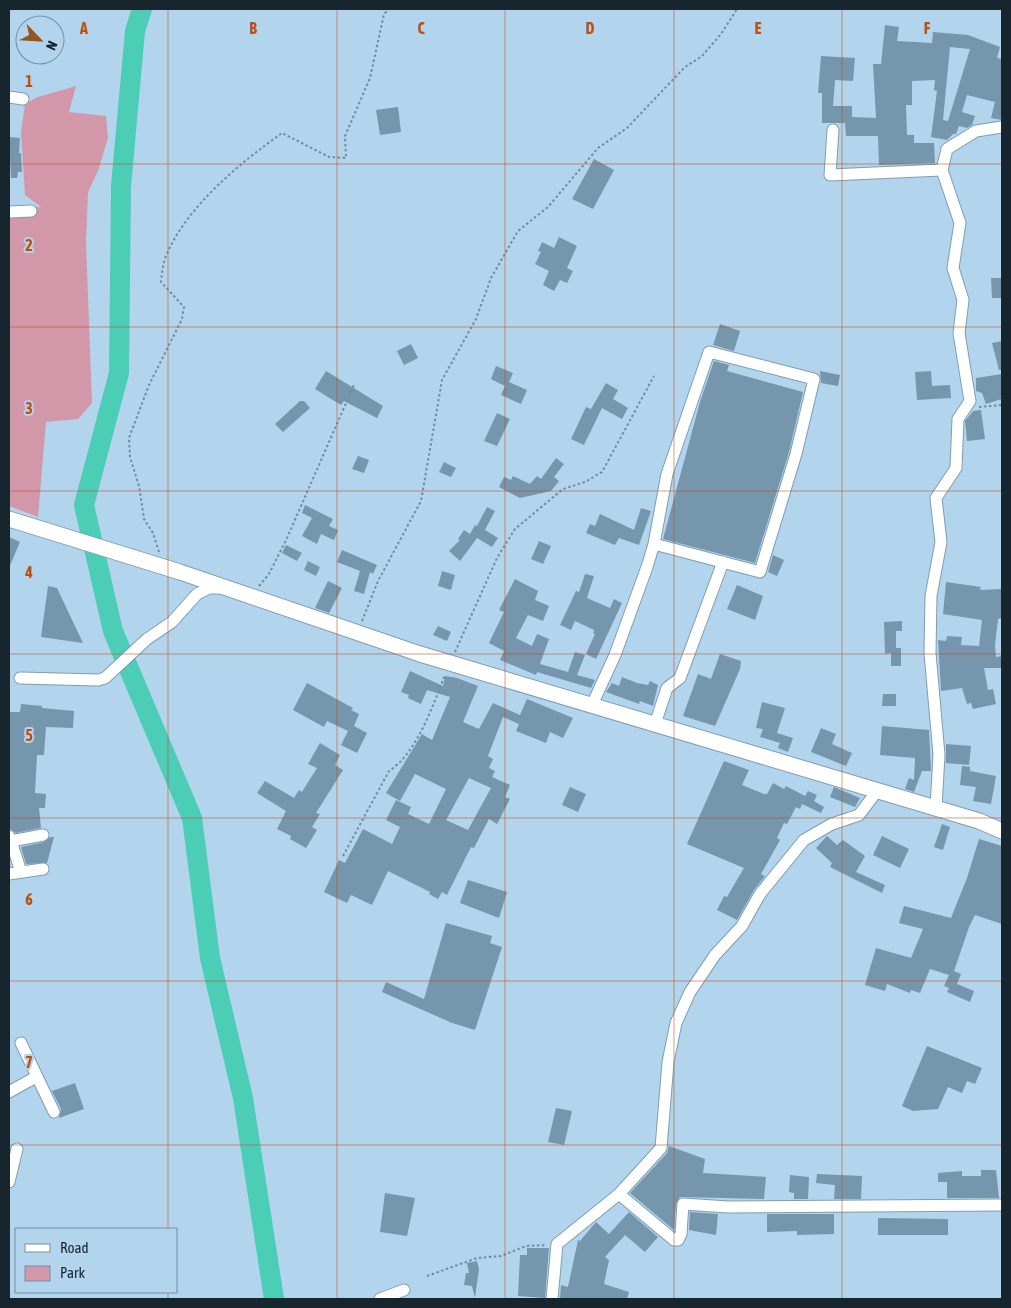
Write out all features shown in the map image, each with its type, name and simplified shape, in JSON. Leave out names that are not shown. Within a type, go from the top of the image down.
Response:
[{"type":"main road","points":[[9,519],[180,572],[450,663],[979,821],[1002,831]]},
{"type":"street","points":[[9,97],[23,99]]},
{"type":"street","points":[[936,808],[939,755],[930,653],[931,596],[941,542],[936,498],[956,468],[958,419],[970,401],[959,333],[963,300],[953,268],[960,223],[942,170],[947,149],[976,131],[1002,127]]},
{"type":"street","points":[[833,130],[830,175],[942,170]]},
{"type":"street","points":[[9,212],[31,211]]},
{"type":"street","points":[[592,705],[615,655],[654,544],[667,474],[709,352],[814,379],[796,454],[760,572],[654,544]]},
{"type":"street","points":[[655,724],[667,688],[680,678],[722,562]]},
{"type":"street","points":[[20,678],[98,680],[110,674],[146,639],[172,622],[197,594],[209,588],[226,588]]},
{"type":"street","points":[[552,1299],[557,1244],[619,1194],[661,1148],[668,1062],[676,1023],[690,992],[714,955],[742,926],[760,894],[804,840],[832,824],[859,815],[877,791]]},
{"type":"street","points":[[21,872],[10,838],[43,835]]},
{"type":"street","points":[[9,874],[43,869]]},
{"type":"street","points":[[21,1043],[54,1112]]},
{"type":"street","points":[[9,1092],[36,1077]]},
{"type":"street","points":[[9,1182],[17,1148]]},
{"type":"street","points":[[619,1194],[674,1240],[678,1240],[681,1234],[683,1204],[728,1207],[1002,1205]]},
{"type":"street","points":[[380,1299],[404,1290]]},
{"type":"path","points":[[165,555],[158,552],[153,533],[144,519],[139,486],[130,457],[129,438],[149,385],[182,320],[184,307],[160,282],[166,256],[185,221],[250,157],[282,133],[329,157],[346,158],[345,136],[370,78],[384,14],[389,9]]},
{"type":"path","points":[[358,632],[378,581],[421,501],[442,380],[476,319],[491,278],[518,231],[548,207],[598,148],[627,128],[685,67],[702,56],[722,34],[737,9]]},
{"type":"path","points":[[343,856],[389,771],[399,765],[424,725],[497,558],[515,529],[563,489],[585,482],[602,472],[654,376]]},
{"type":"path","points":[[251,596],[269,574],[287,538],[354,386]]},
{"type":"path","points":[[966,407],[1002,405]]},
{"type":"path","points":[[427,1276],[477,1258],[501,1256],[526,1246],[557,1244]]},
{"type":"green space","points":[[76,86],[69,112],[106,116],[108,138],[98,171],[88,192],[86,242],[92,403],[78,419],[46,422],[38,517],[9,506],[9,214],[17,207],[41,207],[25,195],[21,132],[25,104],[38,97]]},
{"type":"building","points":[[885,25],[899,27],[897,41],[932,43],[933,32],[968,35],[1000,47],[997,58],[1002,59],[1002,120],[991,118],[995,102],[967,95],[962,112],[975,116],[972,125],[967,128],[959,126],[956,134],[953,134],[947,140],[931,137],[937,91],[934,90],[935,80],[912,81],[912,105],[906,105],[907,135],[914,135],[914,143],[934,143],[935,163],[879,165],[878,136],[846,136],[845,123],[822,123],[822,93],[818,93],[821,56],[855,58],[853,81],[835,80],[833,106],[852,106],[852,117],[876,118],[873,64],[881,64]],"holes":[[[950,47],[970,49],[948,121],[943,120]]]},
{"type":"building","points":[[398,107],[401,132],[380,135],[376,110]]},
{"type":"building","points":[[9,137],[20,138],[19,153],[21,153],[22,172],[18,172],[17,178],[11,178]]},
{"type":"building","points":[[594,159],[614,170],[593,209],[572,199]]},
{"type":"building","points":[[559,237],[577,246],[567,268],[573,271],[567,283],[560,280],[554,291],[543,285],[549,271],[535,264],[541,252],[538,251],[542,242],[554,248]]},
{"type":"building","points":[[991,278],[1002,278],[1002,298],[992,298]]},
{"type":"building","points":[[720,324],[740,331],[734,351],[713,345]]},
{"type":"building","points":[[1002,341],[1002,370],[999,370],[992,343]]},
{"type":"building","points":[[411,344],[418,358],[404,365],[397,351]]},
{"type":"building","points":[[714,361],[729,365],[727,371],[803,392],[789,452],[755,563],[663,539],[700,402]]},
{"type":"building","points":[[496,366],[513,373],[509,382],[527,390],[521,404],[501,395],[505,386],[491,379]]},
{"type":"building","points":[[326,371],[383,406],[377,418],[344,401],[341,405],[315,389]]},
{"type":"building","points":[[820,371],[840,375],[838,386],[821,383]]},
{"type":"building","points":[[931,371],[932,386],[950,385],[951,398],[917,400],[915,372]]},
{"type":"building","points":[[1002,374],[1002,399],[986,404],[982,393],[976,391],[976,378]]},
{"type":"building","points":[[606,383],[618,390],[613,399],[628,408],[622,419],[602,408],[584,445],[571,439],[586,407],[591,409]]},
{"type":"building","points":[[300,401],[304,401],[310,408],[283,432],[275,424]]},
{"type":"building","points":[[981,410],[985,439],[967,441],[965,421],[973,411]]},
{"type":"building","points":[[497,413],[510,419],[497,446],[484,441]]},
{"type":"building","points":[[358,456],[369,460],[364,473],[352,469]]},
{"type":"building","points":[[556,458],[564,464],[554,477],[559,481],[551,491],[520,498],[499,487],[504,477],[511,480],[513,476],[530,484],[537,476],[541,479]]},
{"type":"building","points":[[444,462],[456,468],[451,477],[439,472]]},
{"type":"building","points":[[305,505],[333,519],[329,526],[338,530],[334,540],[321,534],[317,544],[302,536],[312,518],[302,513]]},
{"type":"building","points":[[487,507],[495,511],[485,530],[498,538],[492,547],[477,538],[460,561],[449,551],[460,540],[458,539],[464,530],[470,534],[475,525],[477,526]]},
{"type":"building","points":[[641,508],[651,511],[639,545],[619,538],[615,545],[586,533],[590,524],[595,526],[600,514],[634,530]]},
{"type":"building","points":[[9,537],[20,542],[9,568]]},
{"type":"building","points":[[539,541],[551,546],[543,564],[531,559]]},
{"type":"building","points":[[286,545],[302,553],[297,561],[282,553]]},
{"type":"building","points":[[342,550],[377,565],[373,574],[370,572],[364,594],[354,591],[360,571],[337,562]]},
{"type":"building","points":[[773,555],[784,560],[777,576],[768,572]]},
{"type":"building","points":[[308,561],[320,567],[316,576],[304,570]]},
{"type":"building","points":[[442,571],[455,575],[451,590],[438,586]]},
{"type":"building","points":[[585,574],[594,576],[587,598],[610,608],[614,599],[622,603],[596,659],[586,654],[595,634],[593,633],[594,630],[575,621],[571,630],[560,625],[576,591],[579,592]]},
{"type":"building","points":[[515,579],[538,591],[535,600],[549,606],[543,621],[528,615],[516,638],[532,646],[537,634],[549,639],[540,664],[568,672],[575,652],[585,655],[577,675],[595,680],[591,688],[537,672],[536,675],[500,660],[504,651],[489,643],[504,612],[499,610]]},
{"type":"building","points":[[328,581],[342,588],[329,613],[315,608]]},
{"type":"building","points":[[946,582],[981,587],[980,590],[1002,589],[1002,618],[998,619],[995,645],[996,657],[1002,656],[1002,668],[984,668],[988,690],[993,689],[996,704],[973,709],[971,703],[967,704],[962,688],[941,691],[938,640],[946,641],[947,636],[962,637],[961,645],[979,646],[982,620],[943,614]]},
{"type":"building","points":[[737,585],[763,596],[755,620],[727,609]]},
{"type":"building","points":[[48,586],[57,588],[83,643],[41,637]]},
{"type":"building","points":[[902,621],[902,631],[896,631],[896,648],[901,648],[901,666],[891,666],[891,653],[885,654],[884,622]]},
{"type":"building","points":[[438,626],[451,632],[447,641],[433,635]]},
{"type":"building","points":[[720,654],[741,661],[740,669],[715,726],[683,716],[698,674],[711,679]]},
{"type":"building","points":[[410,671],[443,686],[445,676],[457,678],[478,686],[463,722],[479,729],[493,703],[520,715],[527,699],[573,718],[563,738],[550,732],[546,743],[516,731],[519,724],[503,717],[488,756],[493,759],[489,768],[495,771],[492,777],[510,785],[505,797],[510,799],[497,824],[489,819],[474,848],[471,847],[447,895],[442,892],[438,899],[429,894],[430,892],[388,871],[372,905],[351,895],[347,903],[324,892],[339,860],[345,863],[363,829],[392,844],[400,827],[386,820],[396,800],[411,807],[408,814],[429,824],[446,789],[415,774],[400,801],[386,793],[422,734],[432,740],[450,697],[427,690],[421,704],[408,698],[409,695],[401,692]],"holes":[[[469,778],[491,788],[468,830],[446,820]]]},
{"type":"building","points":[[622,677],[637,683],[648,685],[650,681],[658,685],[653,706],[640,701],[639,704],[606,692],[612,683],[619,686]]},
{"type":"building","points":[[307,683],[353,708],[351,710],[359,714],[354,726],[367,733],[357,753],[341,745],[348,731],[327,721],[324,727],[293,710]]},
{"type":"building","points":[[883,694],[896,694],[896,706],[882,706]]},
{"type":"building","points":[[762,702],[785,708],[777,733],[793,738],[788,752],[778,748],[780,743],[760,737],[763,729],[756,728]]},
{"type":"building","points":[[21,704],[74,711],[73,728],[46,727],[44,755],[37,755],[35,793],[46,794],[45,808],[39,808],[41,828],[16,833],[10,829],[9,823],[9,712],[20,712]]},
{"type":"building","points":[[882,726],[929,730],[931,771],[922,771],[914,792],[905,789],[909,778],[914,780],[915,758],[880,755]]},
{"type":"building","points":[[821,728],[836,734],[832,744],[852,753],[846,766],[811,752]]},
{"type":"building","points":[[320,743],[340,755],[335,765],[343,770],[316,813],[320,814],[312,827],[317,830],[306,848],[290,839],[291,836],[277,829],[286,811],[257,793],[265,781],[294,798],[299,790],[302,792],[317,768],[308,764]]},
{"type":"building","points":[[946,744],[971,746],[969,765],[946,763]]},
{"type":"building","points":[[724,761],[749,770],[742,785],[764,794],[767,794],[773,783],[784,789],[786,786],[805,796],[808,791],[817,795],[814,801],[824,807],[821,813],[802,804],[800,809],[796,807],[787,824],[784,823],[777,838],[780,840],[761,874],[765,876],[754,890],[737,920],[717,910],[724,896],[727,897],[744,868],[687,844]]},
{"type":"building","points":[[962,766],[970,767],[970,771],[996,776],[991,804],[973,801],[976,787],[960,785]]},
{"type":"building","points":[[570,787],[586,794],[578,812],[562,805]]},
{"type":"building","points":[[834,787],[860,798],[855,807],[830,797]]},
{"type":"building","points":[[942,824],[950,827],[943,850],[934,847]]},
{"type":"building","points":[[827,836],[837,845],[843,840],[865,856],[856,872],[885,885],[882,893],[830,867],[832,863],[816,848]]},
{"type":"building","points":[[882,836],[909,849],[900,868],[873,855]]},
{"type":"building","points":[[50,837],[54,837],[47,863],[26,864],[21,847],[44,842]]},
{"type":"building","points":[[979,839],[1002,846],[1002,924],[975,915],[969,927],[954,971],[961,974],[957,984],[974,991],[970,1002],[947,992],[949,988],[944,986],[949,975],[930,969],[920,993],[911,990],[910,993],[887,984],[885,991],[865,985],[876,948],[911,958],[923,929],[899,923],[904,906],[951,918],[967,878]]},
{"type":"building","points":[[468,880],[507,892],[499,918],[460,903]]},
{"type":"building","points":[[446,923],[492,936],[490,943],[502,947],[475,1030],[452,1023],[382,992],[386,982],[424,999]]},
{"type":"building","points":[[927,1046],[982,1068],[975,1084],[967,1081],[962,1093],[948,1087],[938,1109],[913,1111],[902,1106]]},
{"type":"building","points":[[75,1083],[84,1109],[59,1118],[61,1109],[52,1091]]},
{"type":"building","points":[[556,1108],[572,1111],[564,1145],[548,1142]]},
{"type":"building","points":[[669,1146],[705,1159],[703,1173],[766,1177],[764,1199],[680,1197],[676,1204],[674,1230],[630,1193],[667,1153]]},
{"type":"building","points":[[981,1170],[996,1170],[999,1198],[947,1198],[947,1182],[938,1182],[938,1173],[962,1171],[962,1176],[981,1176]]},
{"type":"building","points":[[817,1174],[862,1176],[861,1199],[834,1199],[835,1185],[816,1183]]},
{"type":"building","points":[[790,1175],[809,1177],[808,1199],[794,1199],[794,1193],[789,1192]]},
{"type":"building","points":[[385,1193],[415,1198],[407,1236],[380,1232]]},
{"type":"building","points":[[629,1212],[658,1237],[645,1252],[625,1235],[605,1257],[609,1260],[604,1284],[629,1292],[627,1299],[560,1299],[561,1285],[568,1287],[578,1240],[580,1241],[596,1222],[609,1234]]},
{"type":"building","points":[[690,1212],[718,1214],[716,1235],[689,1230]]},
{"type":"building","points":[[767,1214],[834,1214],[834,1234],[797,1235],[797,1231],[767,1232]]},
{"type":"building","points":[[878,1218],[948,1219],[948,1235],[878,1235]]},
{"type":"building","points":[[527,1248],[549,1248],[545,1298],[518,1296],[520,1255],[527,1255]]},
{"type":"building","points":[[477,1261],[479,1269],[475,1298],[472,1286],[464,1285],[466,1273],[469,1273],[467,1263]]},
{"type":"waterway","points":[[142,9],[135,31],[121,186],[119,373],[84,505],[113,631],[192,818],[210,958],[243,1098],[274,1299]]}]
